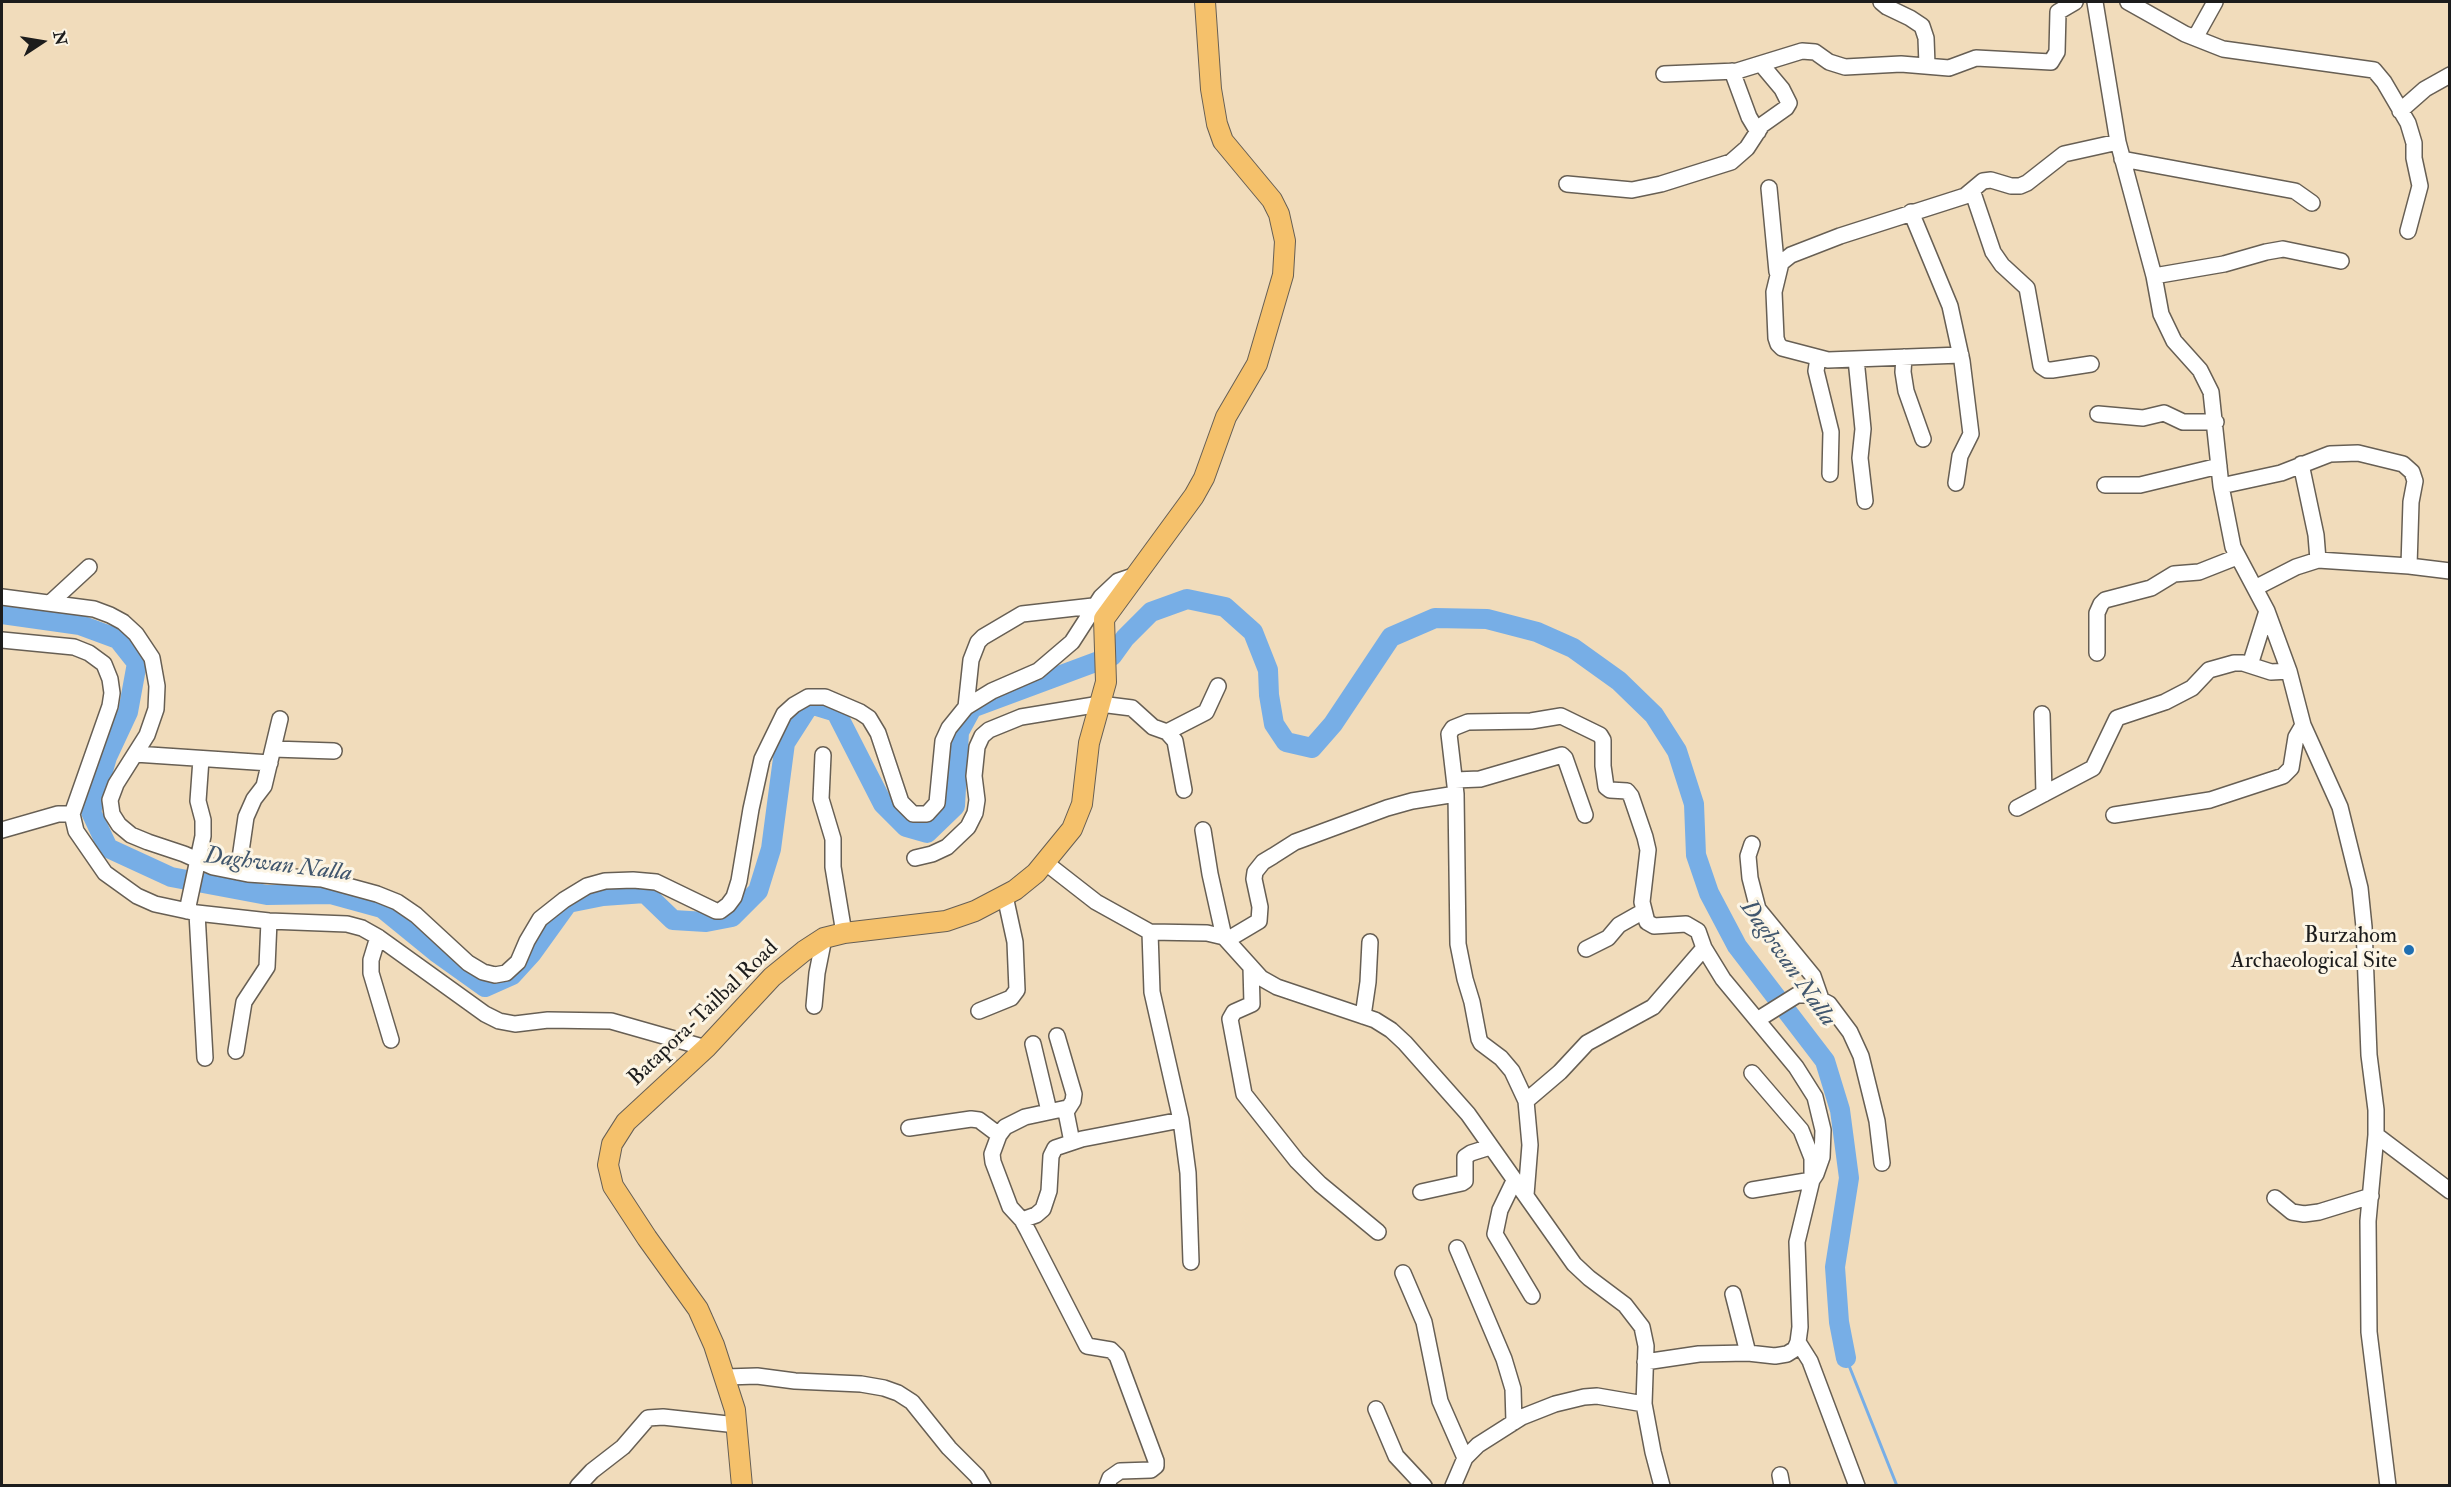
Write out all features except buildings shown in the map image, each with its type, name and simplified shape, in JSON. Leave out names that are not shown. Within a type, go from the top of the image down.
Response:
[{"type":"main road","name":"Batapora-Tailbal Road","points":[[742,1485],[737,1425],[726,1377],[698,1309],[613,1186],[608,1165],[612,1144],[626,1122],[706,1048],[772,977],[824,938],[844,933],[946,921],[975,911],[1005,896],[1036,873],[1072,829],[1078,816],[1085,786],[1089,743],[1106,682],[1104,619],[1139,574],[1162,537],[1194,496],[1204,478],[1226,417],[1257,364],[1283,275],[1284,241],[1279,214],[1272,200],[1223,141],[1217,124],[1211,89],[1205,2]]},
{"type":"street","points":[[1881,2],[1922,26],[1926,35],[1927,65]]},
{"type":"street","points":[[1664,74],[1732,71],[1808,51],[1820,55],[1837,66],[1845,67],[1901,64],[1949,68],[1976,58],[2051,62],[2057,52],[2058,12],[2075,2]]},
{"type":"street","points":[[2095,2],[2118,142],[2166,328],[2206,380],[2211,392],[2221,486],[2229,532],[2237,557],[2267,611],[2289,671],[2303,726],[2340,807],[2360,888],[2364,927],[2365,1004],[2376,1135],[2368,1221],[2369,1332],[2388,1485]]},
{"type":"street","points":[[2128,2],[2195,38],[2223,49],[2374,70],[2384,82],[2412,132],[2414,158],[2420,181],[2418,198],[2408,231]]},
{"type":"street","points":[[2195,38],[2215,2]]},
{"type":"street","points":[[1567,184],[1632,190],[1661,184],[1731,162],[1747,148],[1762,125],[1786,108],[1789,103],[1782,89],[1761,64]]},
{"type":"street","points":[[1732,71],[1749,117],[1758,132]]},
{"type":"street","points":[[2400,111],[2425,89],[2450,75]]},
{"type":"street","points":[[1777,272],[1781,263],[1791,255],[1911,212],[1957,199],[1980,183],[1991,180],[2011,186],[2020,186],[2064,154],[2118,142]]},
{"type":"street","points":[[2122,159],[2295,191],[2312,203]]},
{"type":"street","points":[[1769,189],[1777,272],[1774,292],[1778,344],[1782,348],[1818,358],[1961,355]]},
{"type":"street","points":[[1972,190],[1993,252],[2002,265],[2027,288],[2041,366],[2052,370],[2091,364]]},
{"type":"street","points":[[1911,212],[1950,306],[1961,355],[1971,434],[1960,456],[1956,483]]},
{"type":"street","points":[[2154,276],[2224,264],[2283,249],[2342,261]]},
{"type":"street","points":[[1904,357],[1903,372],[1906,391],[1923,439]]},
{"type":"street","points":[[1818,358],[1818,378],[1831,432],[1830,474]]},
{"type":"street","points":[[1856,359],[1863,429],[1860,458],[1865,501]]},
{"type":"street","points":[[2098,414],[2143,418],[2164,413],[2183,422],[2216,422]]},
{"type":"street","points":[[2221,486],[2281,473],[2330,454],[2358,453],[2403,464],[2409,469],[2415,481],[2411,502],[2409,566]]},
{"type":"street","points":[[2301,464],[2316,535],[2318,560]]},
{"type":"street","points":[[2105,485],[2140,485],[2219,466]]},
{"type":"street","points":[[2097,653],[2097,613],[2105,600],[2151,588],[2174,574],[2199,572],[2237,557]]},
{"type":"street","points":[[2255,588],[2296,567],[2318,560],[2450,571]]},
{"type":"street","points":[[50,603],[89,567]]},
{"type":"street","points":[[2,597],[94,609],[123,622],[146,646],[155,668],[156,709],[153,722],[116,784],[110,800],[116,822],[139,839],[196,865],[238,872],[322,879],[397,902],[416,915],[468,963],[483,972],[495,975],[506,973],[518,962],[540,920],[564,900],[587,886],[605,881],[656,882],[716,911],[728,905],[734,897],[739,881],[762,759],[784,714],[808,697],[825,697],[869,718],[878,733],[901,802],[907,810],[920,815],[927,814],[937,803],[943,741],[949,728],[966,708],[992,691],[1038,671],[1072,642],[1093,606],[1118,581],[1139,574]]},
{"type":"street","points":[[966,708],[971,660],[978,642],[1022,614],[1093,606]]},
{"type":"street","points":[[2250,665],[2267,611]]},
{"type":"street","points":[[2,640],[74,647],[89,653],[104,664],[110,679],[112,693],[110,706],[72,814],[76,831],[86,848],[111,879],[137,896],[155,904],[191,907],[269,921],[347,924],[362,928],[485,1014],[499,1021],[514,1024],[548,1020],[611,1021],[706,1048]]},
{"type":"street","points":[[2016,808],[2093,768],[2117,718],[2165,702],[2192,688],[2209,670],[2234,663],[2250,665],[2271,672],[2289,671]]},
{"type":"street","points":[[1167,732],[1206,712],[1218,686]]},
{"type":"street","points":[[915,858],[947,847],[968,828],[975,813],[977,800],[974,776],[977,747],[982,736],[989,730],[1020,717],[1101,704],[1132,708],[1153,727],[1167,732],[1175,741],[1184,790]]},
{"type":"street","points":[[2042,714],[2043,794]]},
{"type":"street","points":[[1526,1195],[1530,1145],[1526,1101],[1512,1071],[1501,1058],[1480,1043],[1458,944],[1456,787],[1449,734],[1453,728],[1468,722],[1531,721],[1561,716],[1600,735],[1603,740],[1606,787],[1610,790],[1623,789],[1628,792],[1646,837],[1648,856],[1641,903],[1642,912],[1649,925],[1686,924],[1695,928],[1723,979],[1802,1074],[1819,1109],[1823,1130],[1822,1157],[1812,1180],[1752,1190]]},
{"type":"street","points":[[238,872],[246,817],[254,799],[262,791],[280,719]]},
{"type":"street","points":[[2114,815],[2210,800],[2283,776],[2291,768],[2296,737],[2303,726]]},
{"type":"street","points":[[135,754],[201,759],[334,751]]},
{"type":"street","points":[[823,755],[821,799],[833,839],[833,867],[844,933]]},
{"type":"street","points":[[1046,863],[1096,902],[1150,932],[1207,933],[1225,938],[1259,921],[1260,907],[1254,879],[1255,872],[1263,862],[1295,842],[1399,804],[1508,772],[1552,756],[1562,755],[1585,814]]},
{"type":"street","points":[[201,759],[198,801],[204,828],[196,865],[191,907],[205,1058]]},
{"type":"street","points":[[2,830],[58,814],[72,814]]},
{"type":"street","points":[[1203,830],[1210,874],[1225,938],[1261,978],[1277,987],[1363,1016],[1391,1030],[1468,1114],[1574,1264],[1636,1317],[1642,1327],[1644,1338],[1644,1404],[1662,1485]]},
{"type":"street","points":[[1752,844],[1748,856],[1750,878],[1758,909],[1813,976],[1821,999]]},
{"type":"street","points":[[979,1011],[1011,998],[1017,990],[1015,942],[1005,896]]},
{"type":"street","points":[[1586,949],[1608,938],[1619,925],[1642,912]]},
{"type":"street","points":[[236,1051],[244,1002],[267,967],[269,921]]},
{"type":"street","points":[[1150,932],[1152,992],[1181,1120],[1189,1184],[1191,1262]]},
{"type":"street","points":[[378,937],[371,960],[371,974],[391,1040]]},
{"type":"street","points":[[814,1006],[817,973],[824,938]]},
{"type":"street","points":[[1363,1016],[1370,942]]},
{"type":"street","points":[[1526,1101],[1560,1072],[1587,1043],[1653,1007],[1704,948]]},
{"type":"street","points":[[1251,967],[1252,1004],[1234,1012],[1230,1019],[1244,1094],[1297,1161],[1320,1184],[1378,1232]]},
{"type":"street","points":[[1757,1020],[1790,998],[1804,994],[1829,1004],[1839,1016],[1861,1056],[1877,1121],[1882,1163]]},
{"type":"street","points":[[1057,1036],[1074,1094],[1073,1101],[1067,1108],[1014,1121],[999,1135],[992,1154],[1010,1207],[1022,1220],[1087,1346],[1111,1350],[1117,1356],[1156,1461],[1156,1466],[1151,1470],[1120,1471],[1110,1478],[1107,1485]]},
{"type":"street","points":[[1033,1044],[1049,1111]]},
{"type":"street","points":[[1645,1362],[1699,1354],[1748,1353],[1775,1356],[1787,1354],[1795,1349],[1798,1342],[1800,1327],[1797,1242],[1812,1180],[1812,1158],[1802,1130],[1752,1073]]},
{"type":"street","points":[[1067,1108],[1072,1142]]},
{"type":"street","points":[[909,1128],[971,1119],[979,1120],[999,1135]]},
{"type":"street","points":[[1022,1220],[1036,1215],[1043,1209],[1049,1191],[1053,1151],[1063,1144],[1181,1120]]},
{"type":"street","points":[[2376,1135],[2450,1191]]},
{"type":"street","points":[[1421,1192],[1462,1184],[1465,1157],[1490,1147]]},
{"type":"street","points":[[1514,1181],[1500,1210],[1495,1234],[1532,1296]]},
{"type":"street","points":[[2275,1198],[2292,1212],[2304,1214],[2319,1212],[2370,1196]]},
{"type":"street","points":[[1457,1248],[1504,1359],[1513,1389],[1514,1422]]},
{"type":"street","points":[[1403,1273],[1424,1323],[1440,1401],[1465,1458]]},
{"type":"street","points":[[1733,1294],[1748,1353]]},
{"type":"street","points":[[1798,1342],[1810,1361],[1857,1485]]},
{"type":"street","points":[[726,1377],[757,1376],[795,1381],[861,1384],[898,1393],[912,1402],[983,1485]]},
{"type":"street","points":[[1453,1485],[1465,1458],[1488,1437],[1514,1422],[1555,1404],[1597,1396],[1644,1404]]},
{"type":"street","points":[[1376,1409],[1396,1456],[1424,1485]]},
{"type":"street","points":[[578,1485],[623,1447],[648,1418],[663,1417],[737,1425]]},
{"type":"waterway","name":"Daghwan Nalla","points":[[2,614],[80,625],[118,639],[137,663],[128,712],[107,757],[91,812],[108,848],[171,877],[267,895],[331,894],[382,908],[436,952],[485,987],[512,975],[532,953],[568,903],[603,896],[645,893],[673,920],[706,922],[732,917],[758,891],[771,849],[785,743],[810,704],[836,712],[883,804],[906,827],[927,833],[955,806],[959,732],[972,708],[1112,656],[1125,638],[1151,612],[1187,599],[1225,607],[1253,632],[1268,670],[1274,724],[1286,742],[1312,748],[1333,724],[1391,637],[1435,618],[1487,619],[1537,632],[1573,648],[1619,681],[1654,715],[1677,751],[1694,804],[1696,855],[1709,893],[1737,946],[1825,1061],[1840,1110],[1849,1178],[1835,1267],[1839,1322],[1846,1358]]},
{"type":"waterway","name":"Daghwan Nalla","points":[[1846,1358],[1897,1486]]},
{"type":"place","name":"Burzahom Archaeological Site","points":[[2409,950]]}]
